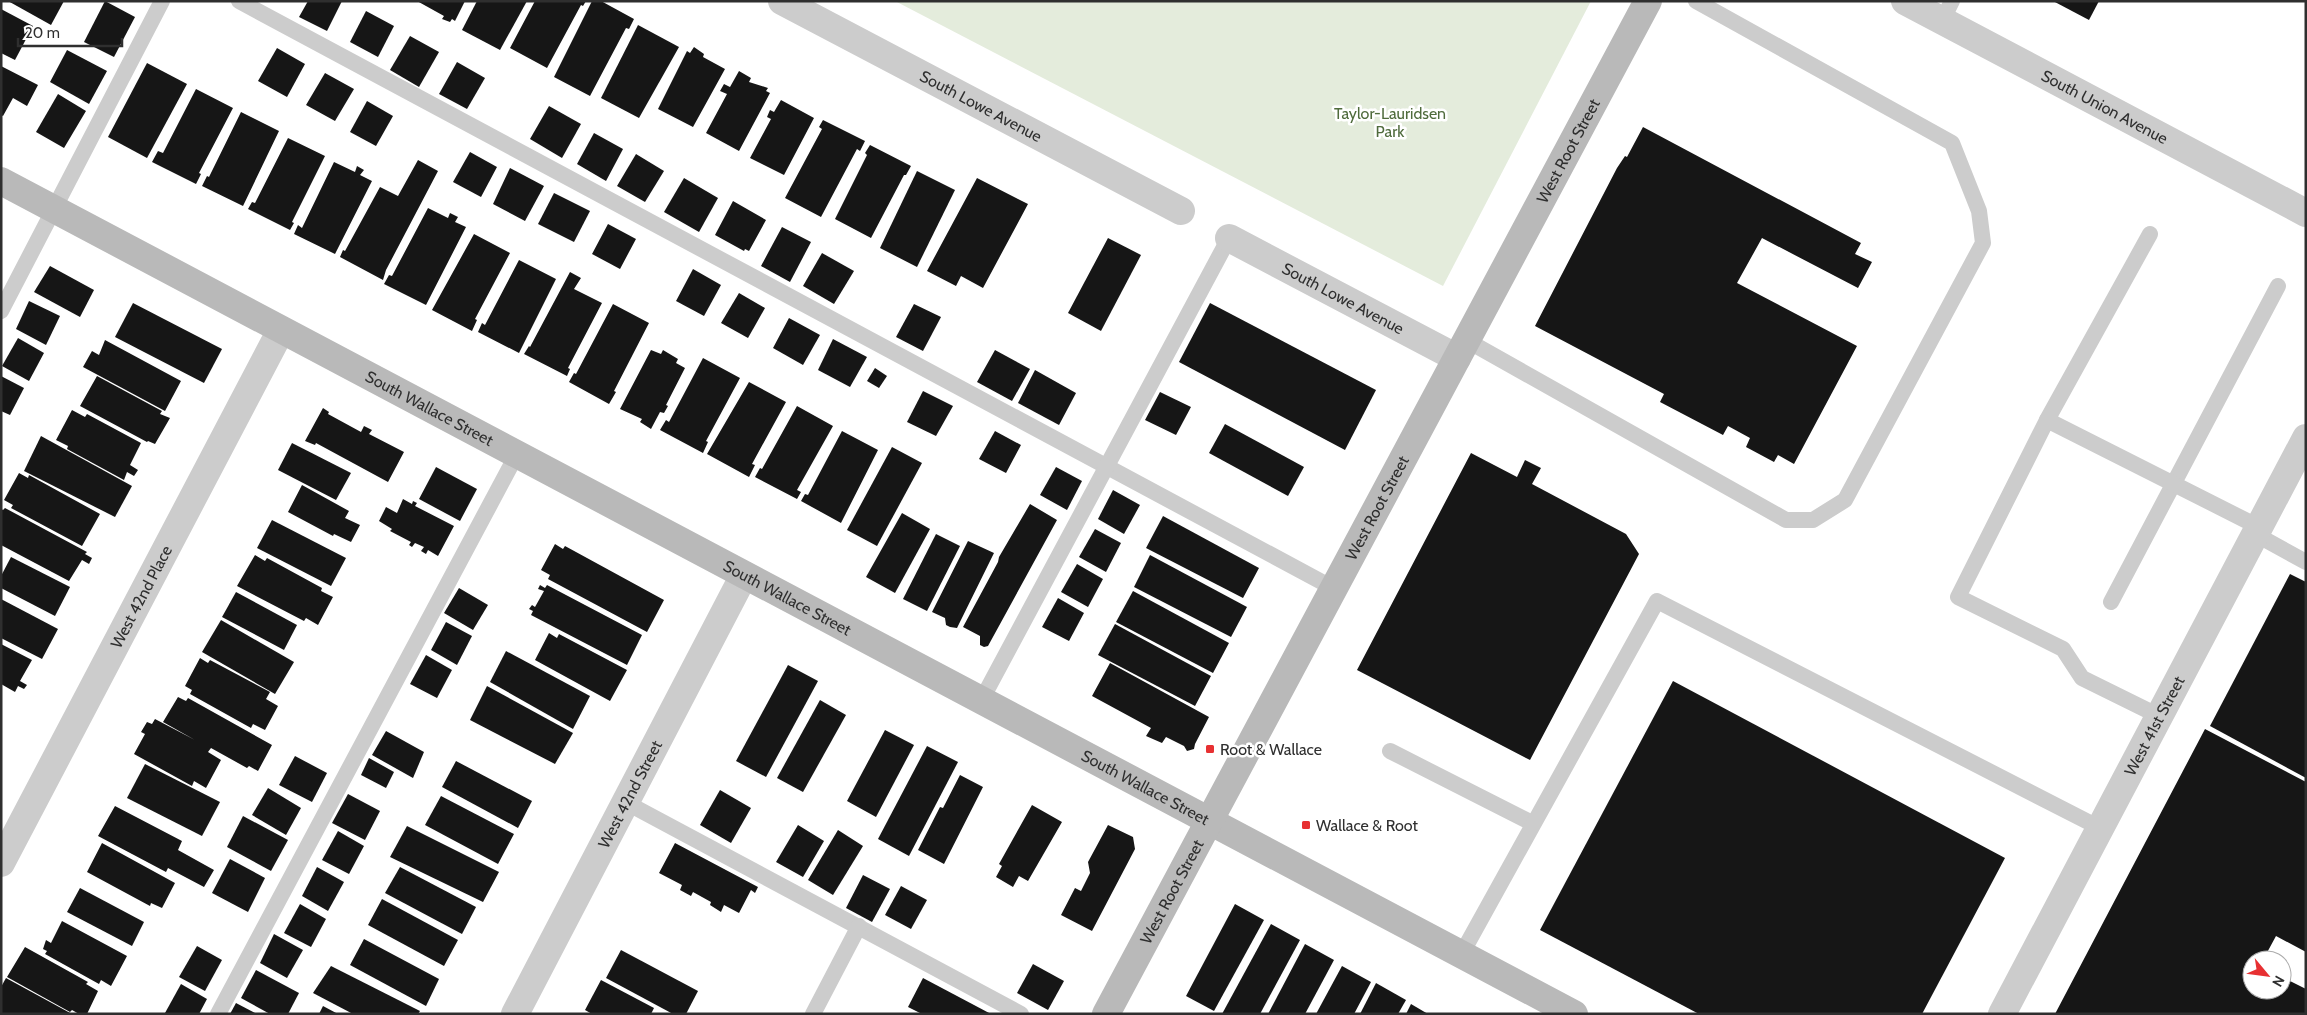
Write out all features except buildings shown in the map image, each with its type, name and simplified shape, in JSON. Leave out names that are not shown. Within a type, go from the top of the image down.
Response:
[{"type":"street","name":"South Lowe Avenue","points":[[782,1],[1181,211]]},
{"type":"street","name":"West Root Street","points":[[1106,1014],[1648,1]]},
{"type":"street","name":"South Union Avenue","points":[[1905,1],[1947,11],[2306,213]]},
{"type":"street","name":"South Wallace Street","points":[[1,181],[1574,1014]]},
{"type":"street","name":"South Lowe Avenue","points":[[1229,238],[1461,349]]},
{"type":"street","name":"West 42nd Place","points":[[1,863],[280,330]]},
{"type":"street","name":"West 41st Street","points":[[2002,1014],[2306,438]]},
{"type":"street","name":"West 42nd Street","points":[[515,1014],[744,575]]},
{"type":"lane","points":[[1,311],[162,1]]},
{"type":"lane","points":[[239,1],[1108,465],[1333,588]]},
{"type":"lane","points":[[1461,349],[1786,520],[1813,520],[1845,500],[1982,243],[1979,211],[1952,143],[1696,1]]},
{"type":"lane","points":[[2150,234],[2047,420],[1958,597],[2062,649],[2082,678],[2159,716]]},
{"type":"lane","points":[[981,701],[1229,238]]},
{"type":"lane","points":[[2110,602],[2278,286]]},
{"type":"lane","points":[[2047,420],[2174,484],[2257,530],[2306,562]]},
{"type":"lane","points":[[218,1014],[517,454]]},
{"type":"lane","points":[[1462,955],[1532,823],[1657,601],[2100,828]]},
{"type":"lane","points":[[1390,751],[1532,823]]},
{"type":"lane","points":[[626,802],[1021,1014]]},
{"type":"lane","points":[[813,1014],[859,926]]},
{"type":"green space","name":"Taylor-Lauridsen Park","points":[[895,1],[1591,1],[1443,286]]},
{"type":"place","name":"Root & Wallace","points":[[1210,749]]},
{"type":"place","name":"Wallace & Root","points":[[1306,825]]}]
